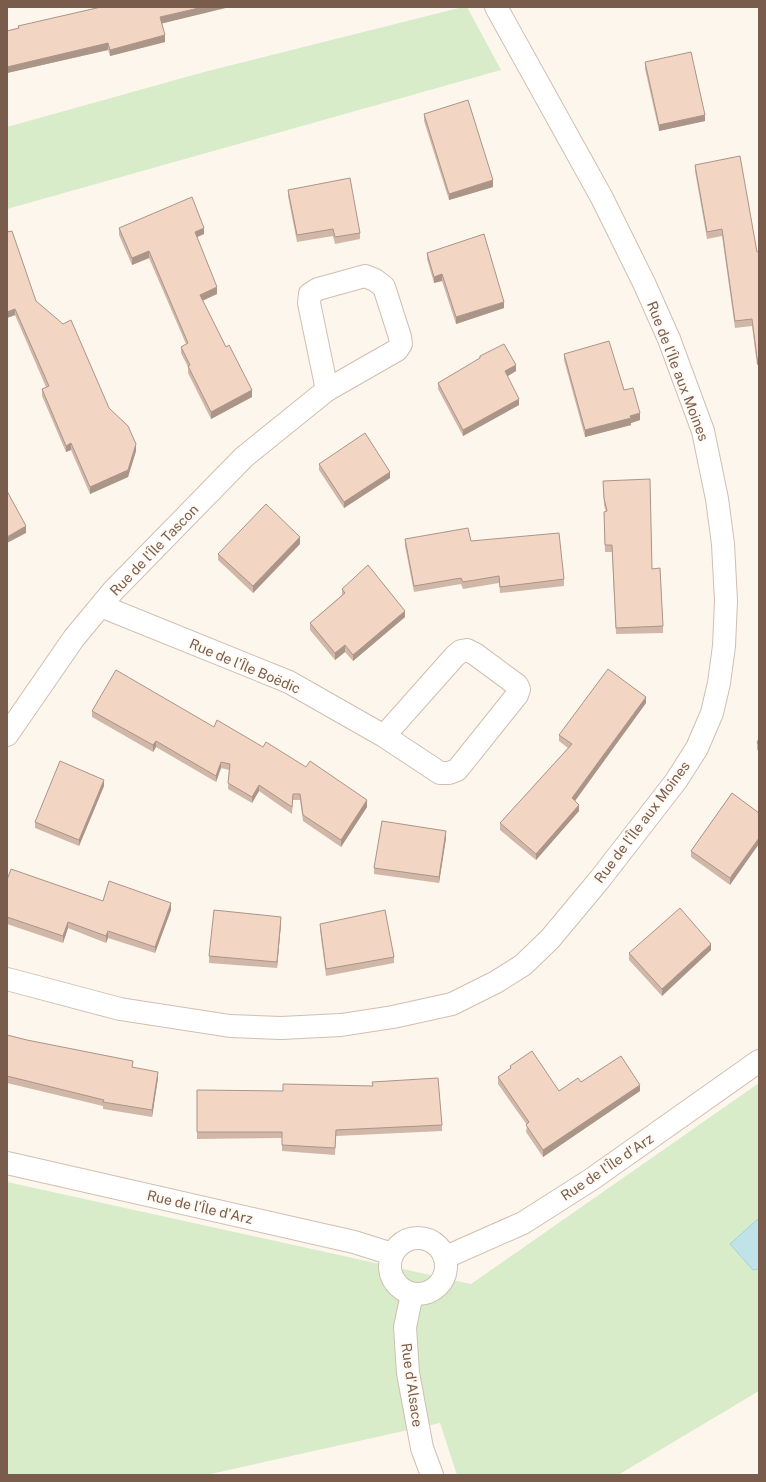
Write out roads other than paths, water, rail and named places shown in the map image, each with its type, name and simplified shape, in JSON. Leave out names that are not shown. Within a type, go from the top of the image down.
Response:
[{"type":"street","name":"Rue de l'Île aux Moines","points":[[7,979],[120,1009],[230,1026],[281,1028],[341,1025],[393,1017],[452,1004],[496,982],[523,965],[550,939],[600,879],[676,781],[697,748],[712,713],[719,683],[724,646],[726,601],[723,544],[717,499],[703,431],[669,339],[602,198],[496,7]]},
{"type":"street","name":"Rue de l'Île Tascon","points":[[7,735],[74,638],[113,591],[244,457],[327,390],[397,350],[401,344],[400,337],[384,287],[375,280],[365,276],[318,289],[310,294],[309,303],[327,390]]},
{"type":"street","name":"Rue de l'Île Boëdic","points":[[101,606],[289,682],[384,736],[440,774],[457,770],[517,695],[519,689],[517,685],[475,654],[468,650],[461,651],[384,736]]},
{"type":"street","name":"Rue de l'Île d'Arz","points":[[446,1257],[522,1223],[592,1179],[759,1061]]},
{"type":"street","name":"Rue de l'Île d'Arz","points":[[7,1163],[354,1242],[392,1254]]},
{"type":"street","points":[[420,1237],[436,1243],[446,1257],[447,1272],[440,1285],[427,1293],[412,1294],[398,1285],[390,1271],[392,1254],[403,1241],[420,1237]]},
{"type":"street","name":"Rue d'Alsace","points":[[412,1294],[405,1327],[408,1374],[422,1448],[432,1475]]},
{"type":"water","points":[[759,1218],[759,1269],[753,1270],[730,1244]]}]
